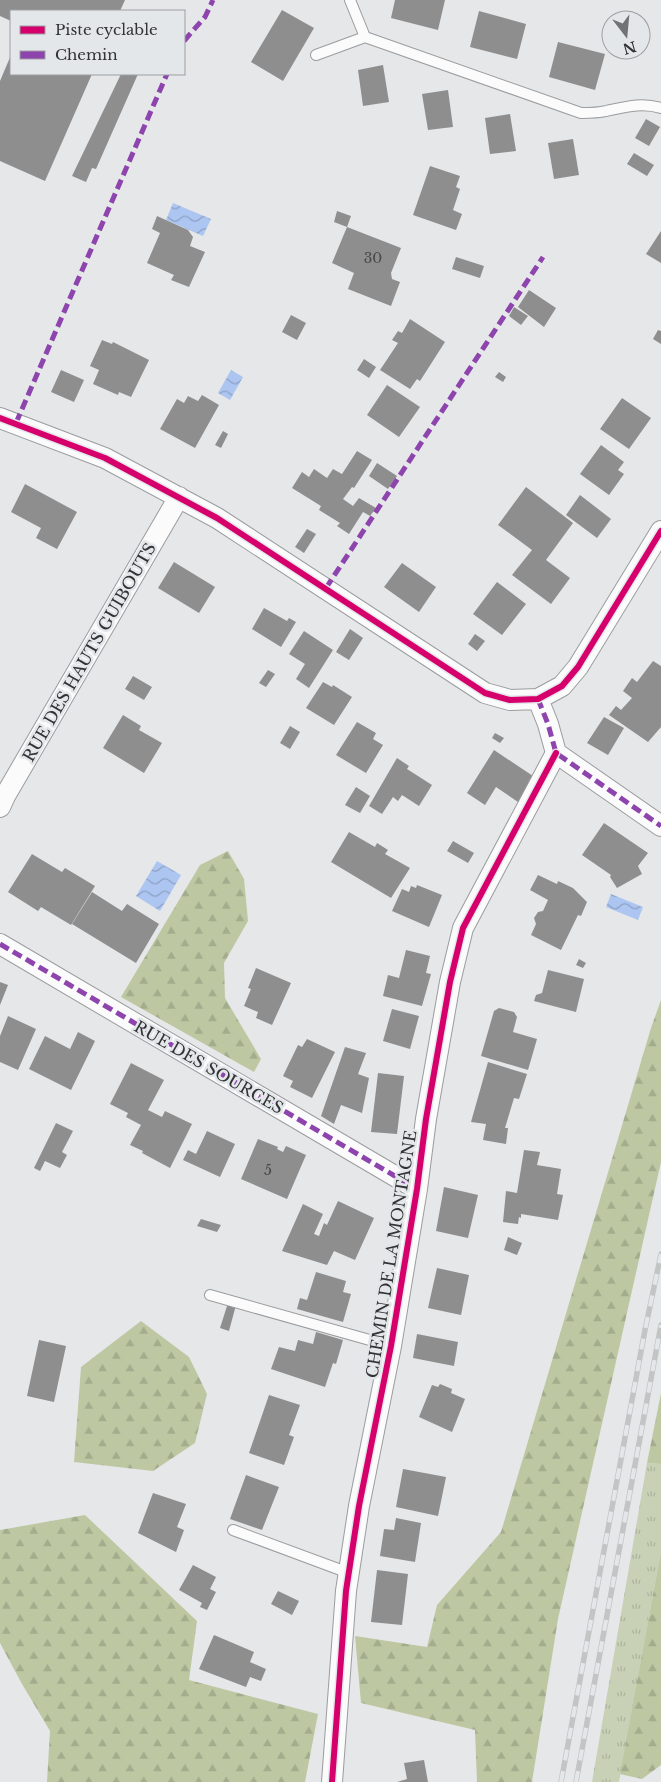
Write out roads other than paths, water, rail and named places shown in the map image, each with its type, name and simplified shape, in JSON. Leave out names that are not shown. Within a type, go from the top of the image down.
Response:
[{"type":"street","points":[[0,418],[105,458],[225,523],[485,693],[510,700],[538,699],[562,686],[578,667],[661,531]]},
{"type":"street","name":"RUE DES HAUTS GUIBOUTS","points":[[2,799],[179,498]]},
{"type":"street","points":[[538,699],[548,724],[556,754],[661,826]]},
{"type":"street","name":"CHEMIN DE LA MONTAGNE","points":[[332,1782],[346,1591],[359,1506],[391,1346],[450,982],[463,928],[556,754]]},
{"type":"street","name":"RUE DES SOURCES","points":[[0,944],[417,1189]]},
{"type":"lane","points":[[350,0],[365,37]]},
{"type":"lane","points":[[316,55],[365,37],[581,113],[603,112],[629,106],[651,105],[661,108]]},
{"type":"lane","points":[[210,1295],[391,1346]]},
{"type":"lane","points":[[233,1530],[349,1573]]},
{"type":"water","points":[[173,203],[211,219],[203,236],[166,220]]},
{"type":"water","points":[[231,370],[243,377],[230,400],[218,393]]},
{"type":"water","points":[[157,861],[181,875],[160,911],[136,896]]},
{"type":"water","points":[[611,894],[643,907],[638,920],[606,907]]},
{"type":"railway","points":[[561,1782],[645,1330],[661,1254]]},
{"type":"railway","points":[[576,1782],[661,1325]]}]
